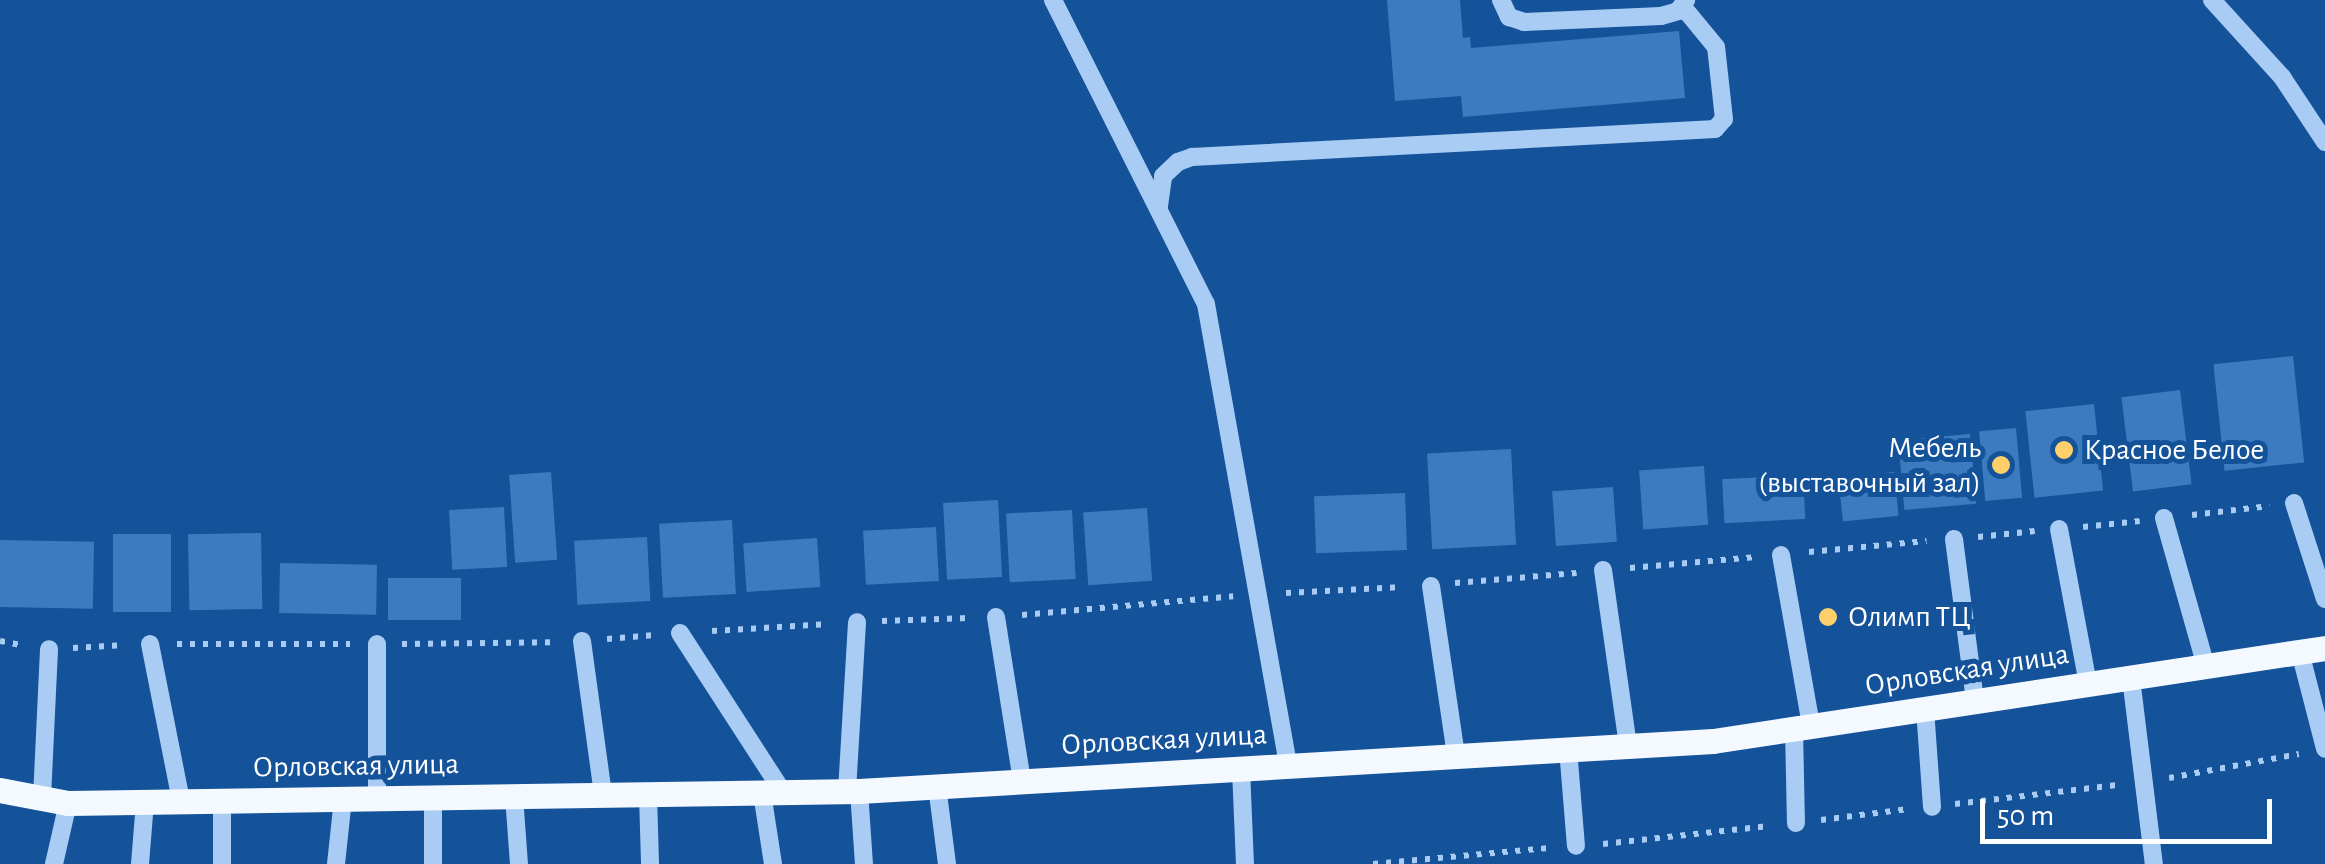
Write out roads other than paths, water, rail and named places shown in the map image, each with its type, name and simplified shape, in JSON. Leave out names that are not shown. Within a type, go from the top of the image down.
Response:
[{"type":"main road","name":"Орловская улица","points":[[0,790],[55,800],[146,802],[853,791],[1628,746],[1803,728],[2312,650]]},
{"type":"street","points":[[1054,0],[1206,304],[1288,766]]},
{"type":"street","points":[[1160,211],[1163,176],[1178,162],[1192,157],[1716,129],[1724,119],[1716,47],[1684,4],[1654,17],[1524,22],[1505,14],[1500,0]]},
{"type":"street","points":[[2212,0],[2282,77],[2325,142]]},
{"type":"street","points":[[2294,504],[2325,600]]},
{"type":"street","points":[[2164,518],[2206,666]]},
{"type":"street","points":[[2059,529],[2088,684]]},
{"type":"street","points":[[1954,539],[1974,701]]},
{"type":"street","points":[[1780,555],[1803,728],[1796,823]]},
{"type":"street","points":[[1602,570],[1628,746]]},
{"type":"street","points":[[1431,586],[1456,756]]},
{"type":"street","points":[[996,617],[1022,781]]},
{"type":"street","points":[[857,622],[853,791],[864,864]]},
{"type":"street","points":[[680,632],[772,792],[773,864]]},
{"type":"street","points":[[582,642],[602,795]]},
{"type":"street","points":[[150,644],[181,802]]},
{"type":"street","points":[[377,644],[377,798]]},
{"type":"street","points":[[49,650],[54,864]]},
{"type":"street","points":[[2312,650],[2316,751]]},
{"type":"street","points":[[2131,678],[2154,864]]},
{"type":"street","points":[[1925,709],[1932,807]]},
{"type":"street","points":[[1568,749],[1576,846]]},
{"type":"street","points":[[1241,768],[1245,864]]},
{"type":"street","points":[[938,786],[946,864]]},
{"type":"street","points":[[648,794],[650,864]]},
{"type":"street","points":[[514,796],[519,864]]},
{"type":"street","points":[[336,864],[343,798]]},
{"type":"street","points":[[433,864],[434,798]]},
{"type":"street","points":[[222,801],[222,864]]},
{"type":"street","points":[[140,864],[146,802]]},
{"type":"place","name":"Красное Белое","points":[[2064,450]]},
{"type":"place","name":"Мебель (выставочный зал)","points":[[2001,465]]},
{"type":"place","name":"Олимп ТЦ","points":[[1828,617]]}]
